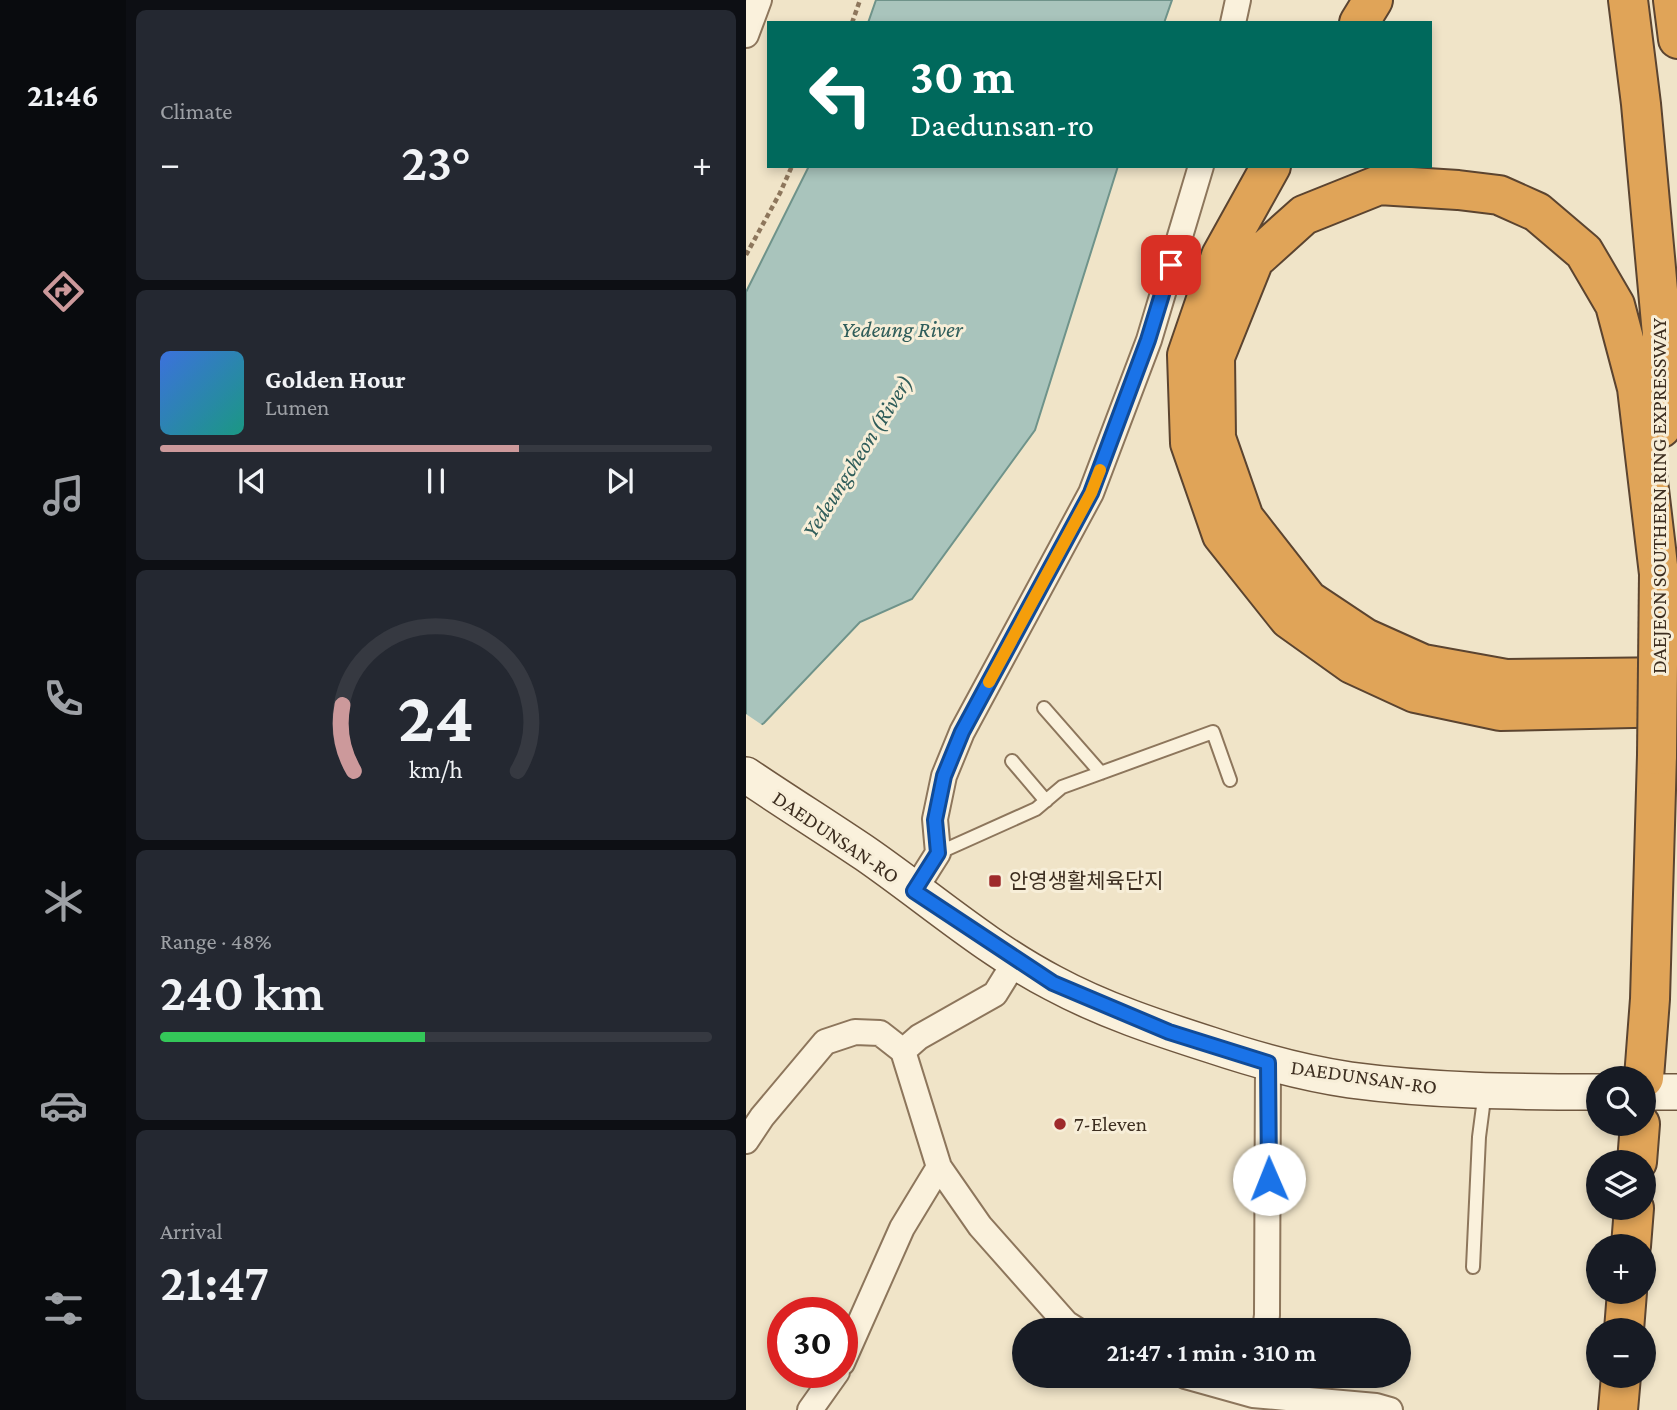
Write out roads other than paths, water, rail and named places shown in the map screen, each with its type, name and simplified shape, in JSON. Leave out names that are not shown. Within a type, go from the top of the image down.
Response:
[{"type":"highway","points":[[1360,21],[1373,0]]},
{"type":"highway","name":"DAEJEON SOUTHERN RING EXPRESSWAY","points":[[1628,0],[1641,104],[1662,334],[1657,755],[1650,999],[1645,1066]]},
{"type":"highway","points":[[1673,0],[1678,39]]},
{"type":"highway","points":[[1270,168],[1221,256],[1187,355],[1190,443],[1222,535],[1289,619],[1352,664],[1415,693],[1500,711],[1678,707]]},
{"type":"highway","points":[[1659,574],[1637,388],[1615,305],[1584,252],[1537,212],[1499,195],[1380,185],[1304,215],[1254,260],[1215,357],[1216,438],[1244,518],[1308,600],[1365,638],[1423,664],[1506,679],[1678,677]]},
{"type":"highway","points":[[1618,1410],[1620,1388]]},
{"type":"main road","name":"DAEDUNSAN-RO","points":[[746,775],[1053,983],[1169,1032],[1268,1063],[1347,1079],[1485,1091],[1586,1092]]},
{"type":"main road","points":[[1656,1092],[1678,1092]]},
{"type":"street","points":[[746,35],[759,0]]},
{"type":"street","points":[[1233,21],[1238,0]]},
{"type":"street","points":[[914,891],[938,853],[935,820],[944,776],[962,732],[1091,493],[1148,340],[1200,168]]},
{"type":"street","points":[[903,1051],[919,1037],[995,994],[1016,960]]},
{"type":"street","points":[[746,1141],[762,1117],[825,1042],[855,1032],[880,1034],[903,1051],[939,1167],[980,1226],[1062,1318]]},
{"type":"street","points":[[1267,1318],[1268,1063]]},
{"type":"street","points":[[858,1327],[902,1228],[939,1167]]},
{"type":"street","points":[[810,1410],[826,1388]]},
{"type":"street","points":[[1233,1388],[1253,1393],[1376,1406],[1390,1410]]},
{"type":"lane","points":[[1045,708],[1101,773]]},
{"type":"lane","points":[[938,853],[1036,809],[1062,787],[1213,733],[1230,780]]},
{"type":"lane","points":[[1012,761],[1046,801]]},
{"type":"lane","points":[[1473,1267],[1479,1137],[1485,1091]]},
{"type":"water","points":[[876,0],[1172,0],[1165,21],[869,21]]},
{"type":"water","name":"Yedeung River","points":[[808,168],[1117,168],[1035,430],[912,599],[860,622],[764,723],[746,735],[746,292]]},
{"type":"place","name":"안영생활체육단지","points":[[995,881]]},
{"type":"place","name":"7-Eleven","points":[[1060,1124]]},
{"type":"water label","name":"Yedeungcheon (River)","points":[[857,456]]}]
